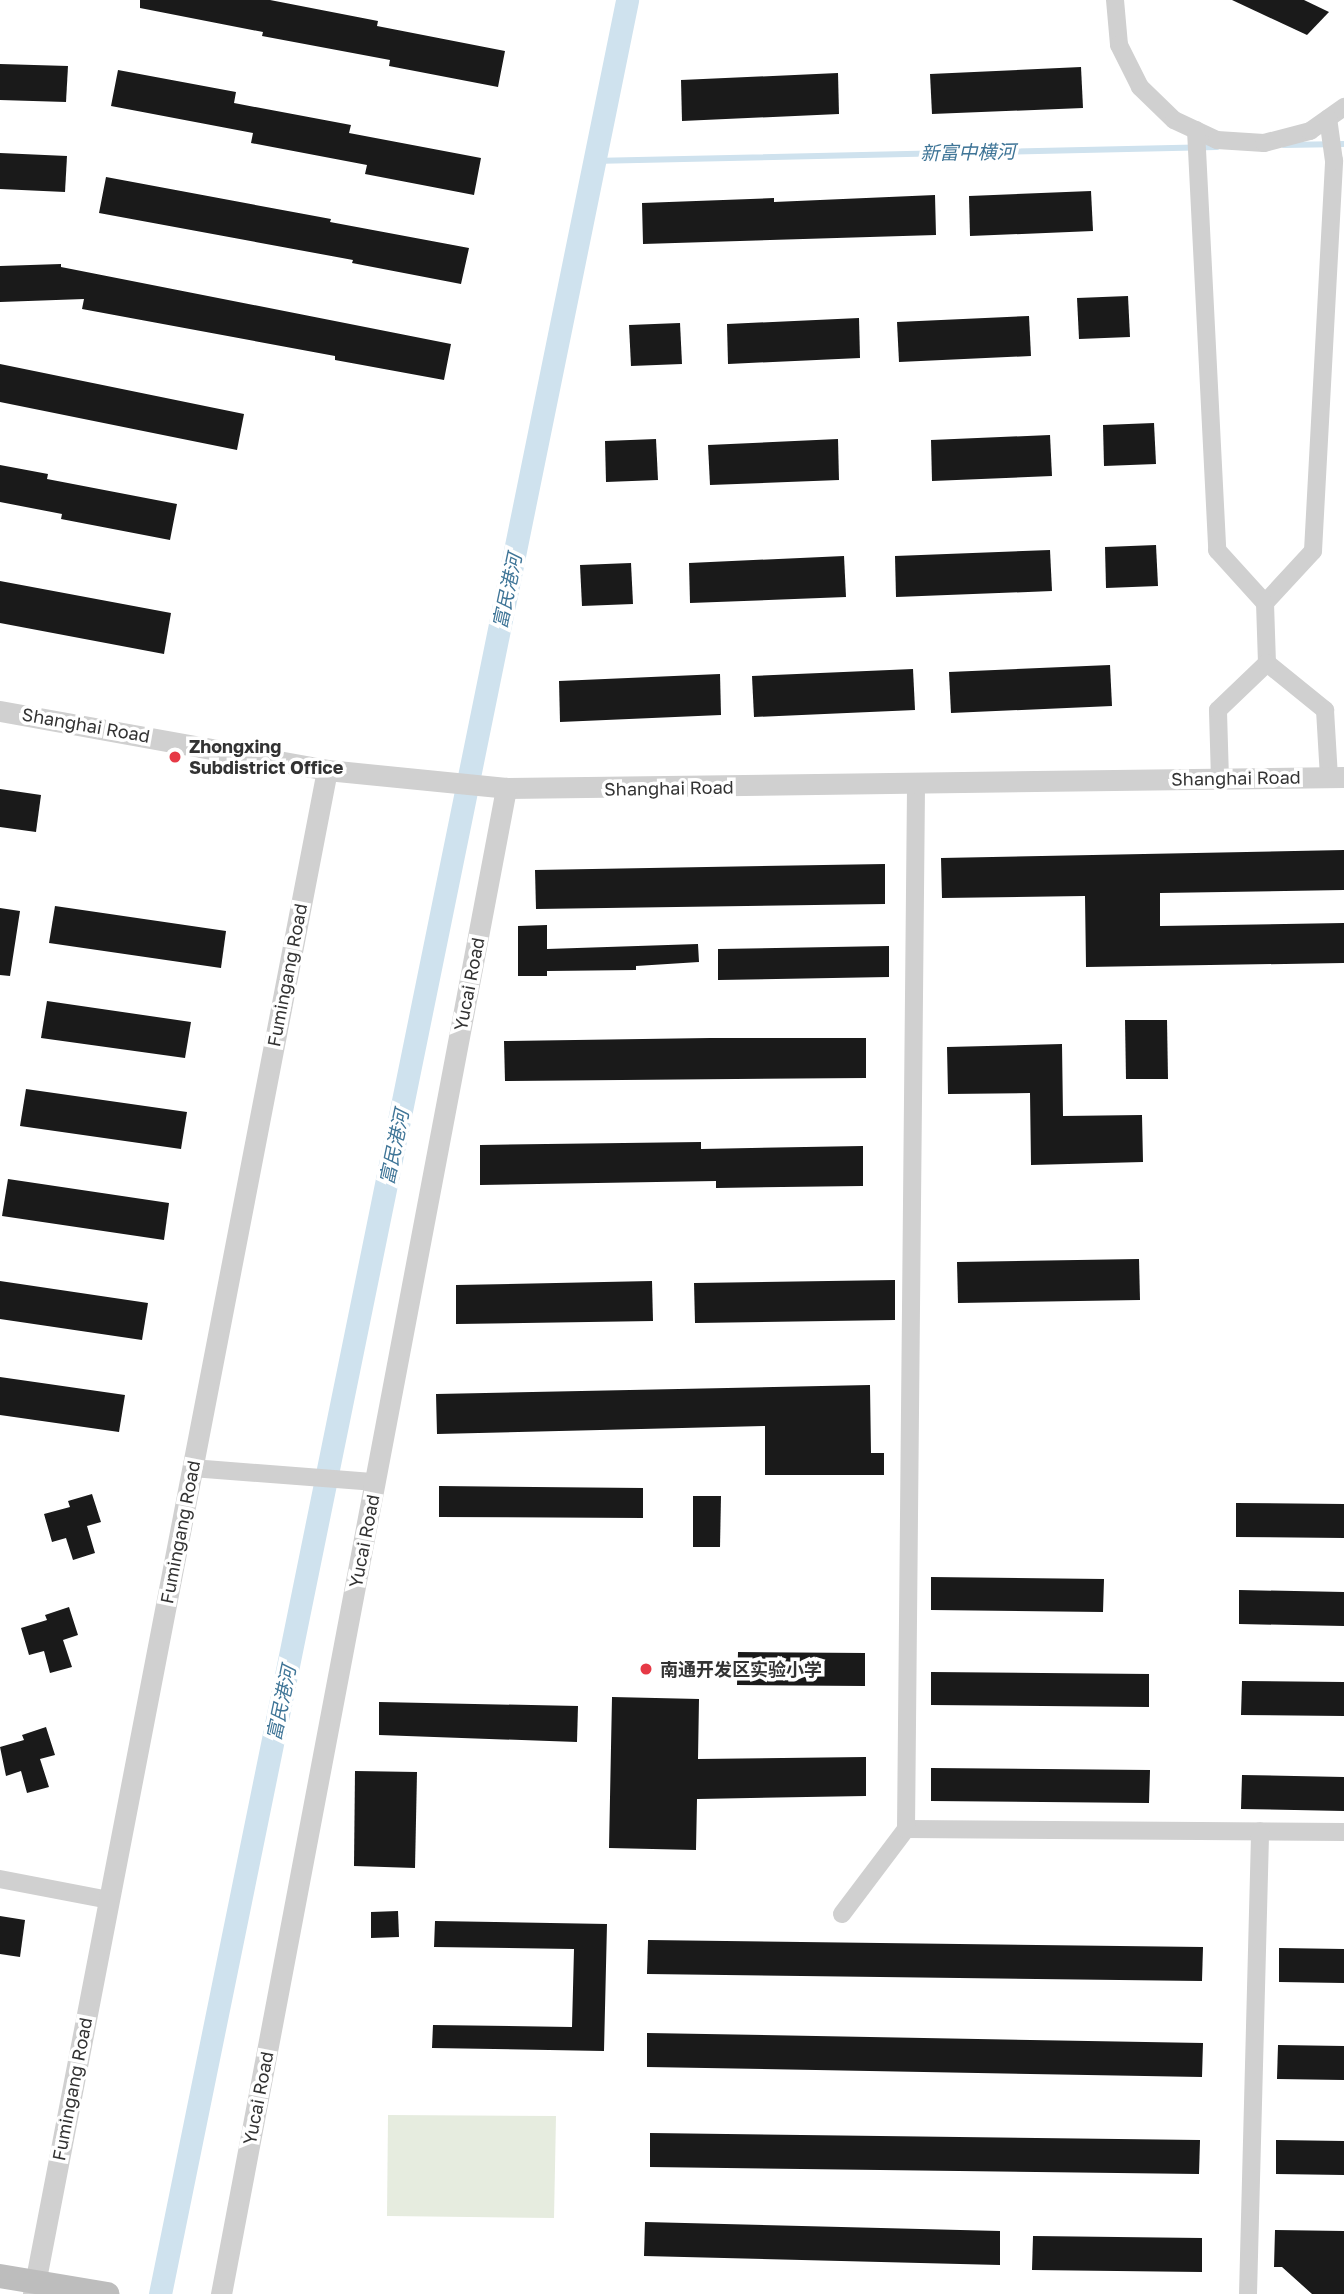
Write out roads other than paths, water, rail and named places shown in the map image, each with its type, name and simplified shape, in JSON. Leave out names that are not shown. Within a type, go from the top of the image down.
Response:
[{"type":"main road","points":[[0,2276],[34,2288],[107,2294]]},
{"type":"street","points":[[1115,0],[1119,45],[1140,87],[1174,120],[1217,140],[1264,143],[1310,131],[1344,107]]},
{"type":"street","points":[[1265,603],[1312,551],[1334,161],[1328,118]]},
{"type":"street","points":[[1196,130],[1217,550],[1265,603],[1268,663],[1325,710],[1336,777]]},
{"type":"street","points":[[1220,779],[1218,710],[1268,663]]},
{"type":"street","name":"Shanghai Road","points":[[0,710],[327,770],[505,788],[1336,777]]},
{"type":"street","name":"Fumingang Road","points":[[34,2288],[327,770]]},
{"type":"street","points":[[842,1914],[906,1829],[916,783]]},
{"type":"street","name":"Yucai Road","points":[[221,2294],[505,788]]},
{"type":"street","points":[[192,1468],[374,1482]]},
{"type":"street","points":[[906,1829],[1344,1832]]},
{"type":"street","points":[[1248,2294],[1260,1831]]},
{"type":"street","points":[[0,1878],[109,1900]]},
{"type":"waterway","name":"富民港河","points":[[160,2294],[627,0]]},
{"type":"waterway","name":"新富中横河","points":[[1284,145],[1344,144]]},
{"type":"waterway","name":"新富中横河","points":[[592,161],[1217,147]]},
{"type":"place","name":"Zhongxing Subdistrict Office","points":[[175,757]]},
{"type":"place","name":"南通开发区实验小学","points":[[646,1669]]}]
